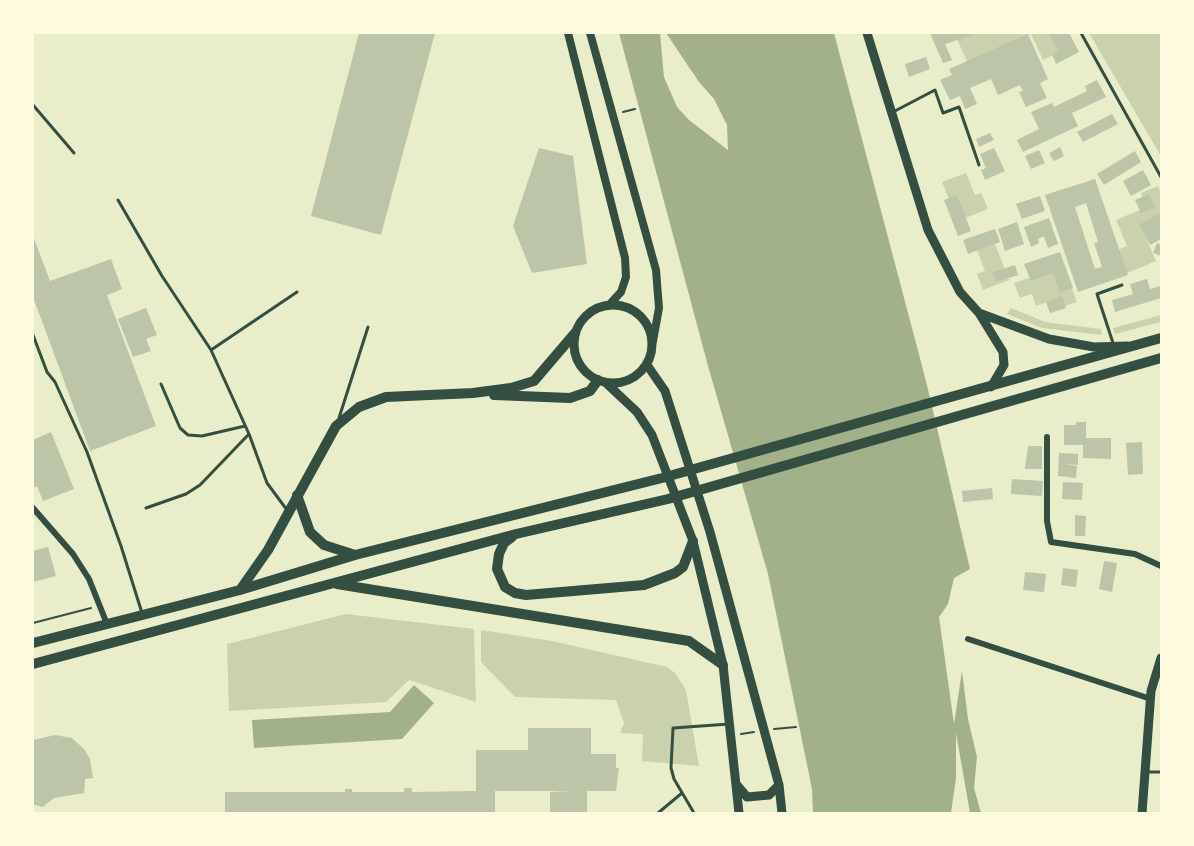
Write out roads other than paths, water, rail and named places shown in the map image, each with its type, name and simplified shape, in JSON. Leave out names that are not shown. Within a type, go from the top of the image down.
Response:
[{"type":"highway","points":[[240,590],[268,550],[336,426],[359,407],[386,397],[473,393],[511,388],[534,381],[575,333]]},
{"type":"highway","points":[[33,643],[240,590],[355,555],[662,477],[1161,338]]},
{"type":"highway","points":[[1131,346],[1140,356],[1137,366]]},
{"type":"highway","points":[[33,664],[516,534],[668,500],[1161,358]]},
{"type":"highway","points":[[473,393],[570,398],[590,391],[602,381]]},
{"type":"highway","points":[[297,495],[310,532],[324,545],[355,555]]},
{"type":"highway","points":[[516,534],[504,543],[499,554],[497,569],[505,587],[515,593],[526,595],[644,585],[675,573],[683,567],[693,541]]},
{"type":"highway","points":[[331,583],[689,641],[723,665]]},
{"type":"main road","points":[[867,33],[928,230],[960,292],[979,313],[1003,352],[1004,365],[991,387]]},
{"type":"main road","points":[[602,381],[629,380],[647,365],[653,341],[646,321],[630,308],[609,305],[594,310],[582,320],[575,333],[576,356],[588,374],[602,381],[637,412],[652,435],[693,541],[723,665],[740,813]]},
{"type":"main road","points":[[979,313],[1049,339],[1094,347],[1131,346]]},
{"type":"main road","points":[[647,365],[665,391],[710,532],[779,785],[782,813]]},
{"type":"main road","points":[[1142,813],[1151,699],[1161,658]]},
{"type":"main road","points":[[736,784],[747,797],[769,795],[779,785]]},
{"type":"street","points":[[568,33],[625,258],[626,277],[621,292],[609,305]]},
{"type":"street","points":[[590,33],[657,270],[659,308],[653,341]]},
{"type":"street","points":[[1047,437],[1047,521],[1051,543],[1135,554],[1161,566]]},
{"type":"street","points":[[34,510],[73,554],[89,579],[107,624]]},
{"type":"street","points":[[968,639],[1151,699]]},
{"type":"lane","points":[[1081,33],[1161,177]]},
{"type":"lane","points":[[891,113],[935,90],[943,113],[958,107],[979,165]]},
{"type":"lane","points":[[33,105],[74,153]]},
{"type":"lane","points":[[118,200],[162,276],[211,350],[249,434],[267,483],[288,512]]},
{"type":"lane","points":[[1114,345],[1097,294],[1122,285]]},
{"type":"lane","points":[[211,350],[297,292]]},
{"type":"lane","points":[[336,426],[368,327]]},
{"type":"lane","points":[[33,335],[47,372],[55,382],[87,452],[121,546],[142,614]]},
{"type":"lane","points":[[161,384],[180,428],[188,435],[202,436],[245,426]]},
{"type":"lane","points":[[146,508],[186,494],[200,485],[249,434]]},
{"type":"lane","points":[[694,813],[671,768],[673,728],[729,724]]},
{"type":"lane","points":[[1145,772],[1161,772]]},
{"type":"lane","points":[[658,813],[682,793]]}]
